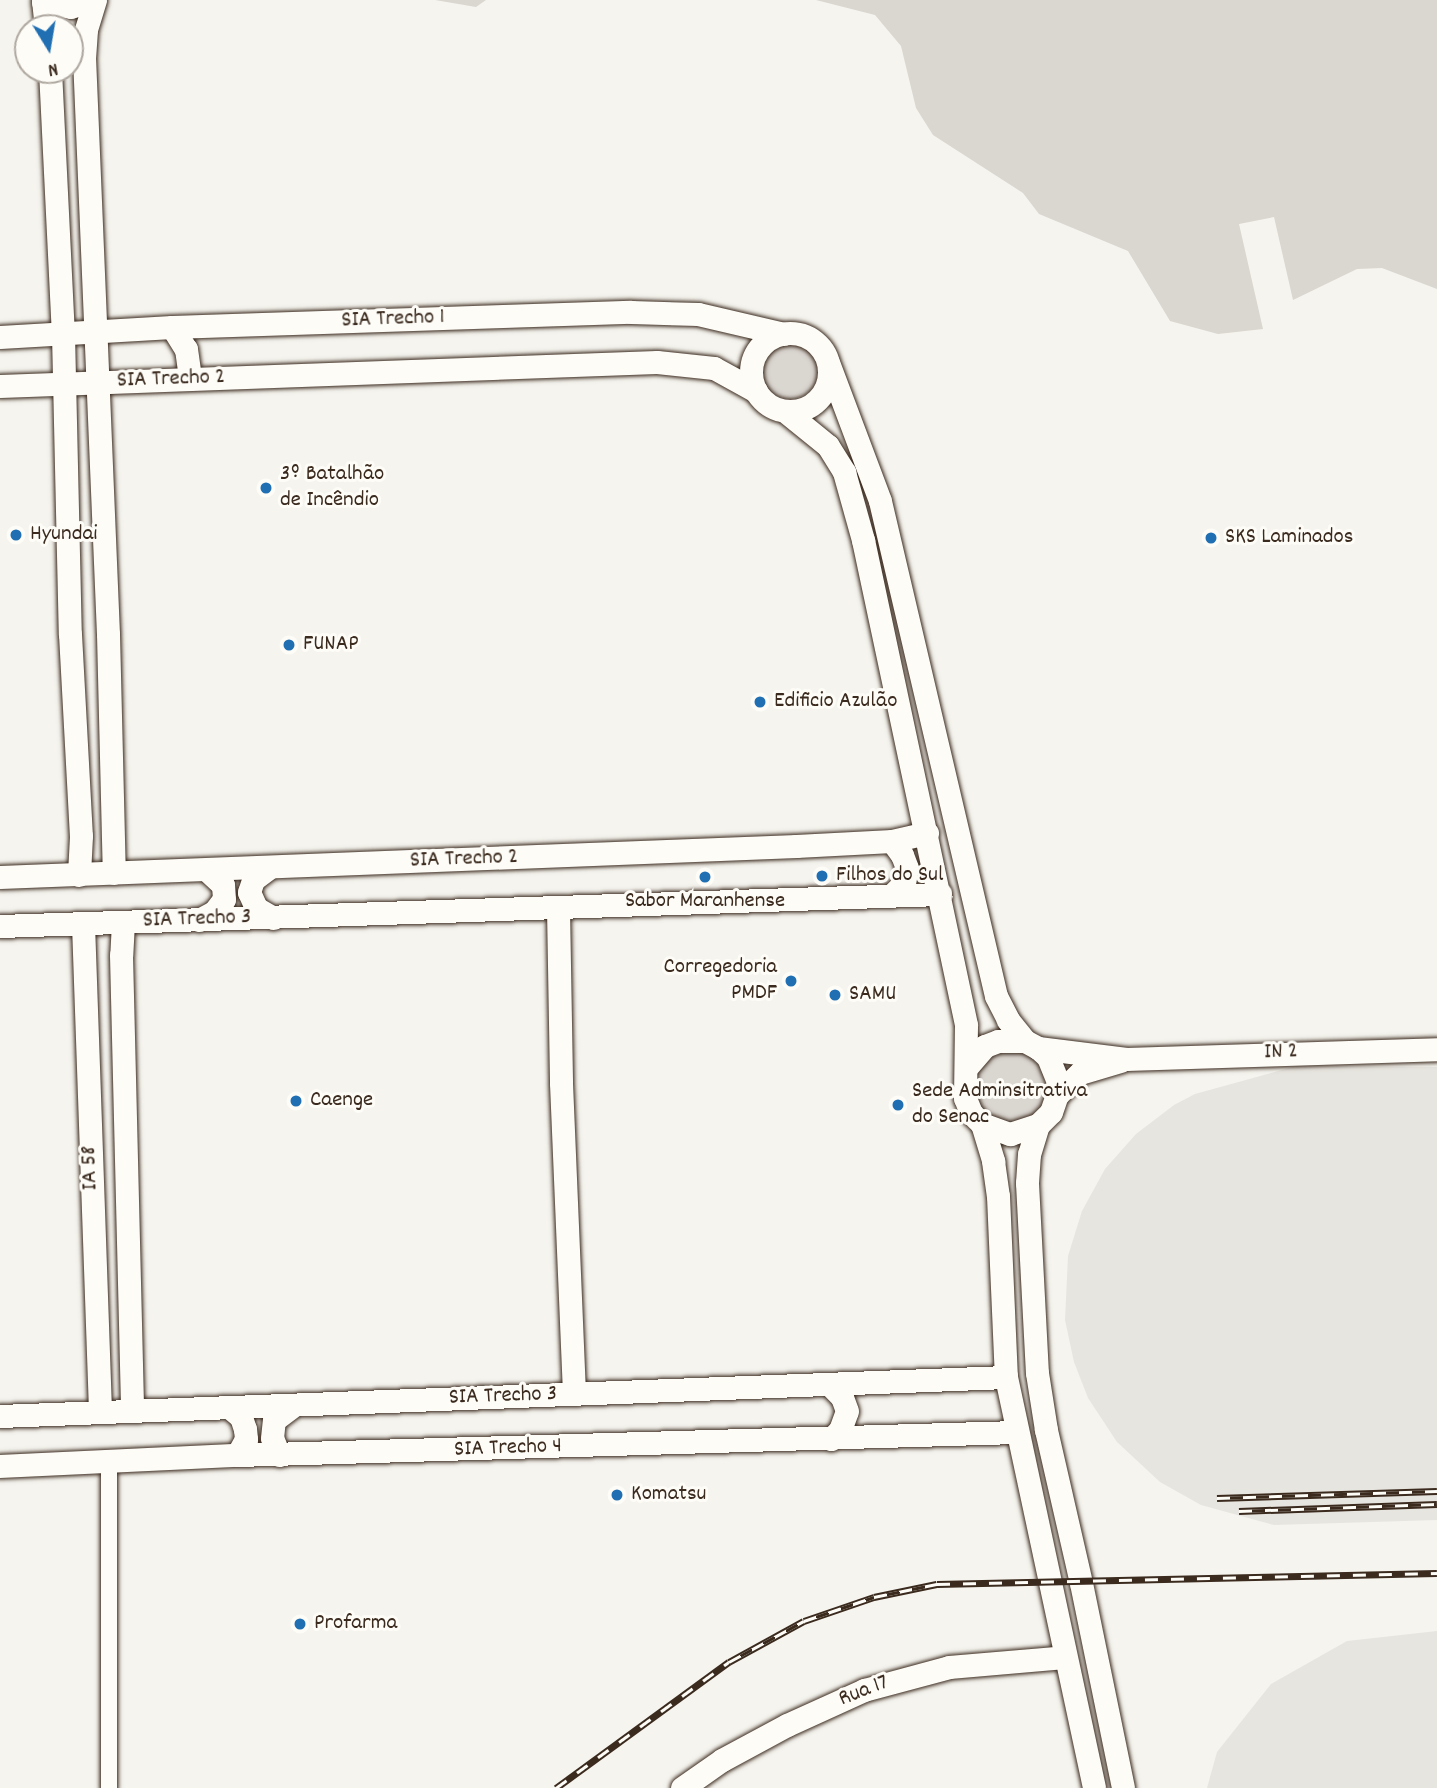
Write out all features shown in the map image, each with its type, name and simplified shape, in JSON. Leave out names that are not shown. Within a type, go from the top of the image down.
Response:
[{"type":"main road","points":[[43,1],[71,7],[93,0]]},
{"type":"main road","points":[[93,0],[86,30],[84,57],[108,634],[114,873]]},
{"type":"main road","points":[[51,84],[63,334],[70,634],[81,836],[79,875]]},
{"type":"main road","name":"SIA Trecho 1","points":[[0,337],[172,327],[631,312],[698,314],[784,334]]},
{"type":"main road","points":[[172,327],[186,349],[190,379]]},
{"type":"main road","points":[[784,334],[808,337],[825,354],[829,365],[880,501],[996,996],[1008,1020],[1055,1069],[1058,1095],[1051,1112],[1038,1125],[1010,1134],[982,1124],[971,1113],[965,1098],[963,1083],[967,1067],[966,1025],[866,550],[844,472],[828,446],[785,411],[763,400],[751,379],[755,355],[762,345],[784,334]]},
{"type":"main road","name":"SIA Trecho 2","points":[[0,386],[657,362],[714,369],[756,391]]},
{"type":"main road","points":[[785,411],[797,410],[819,399],[829,377],[829,365]]},
{"type":"main road","name":"SIA Trecho 2","points":[[0,877],[892,841],[927,833]]},
{"type":"main road","points":[[891,896],[904,883],[907,868],[892,841]]},
{"type":"main road","points":[[270,867],[253,880],[249,892],[256,908],[273,918]]},
{"type":"main road","points":[[199,920],[214,912],[225,899],[223,884],[207,870]]},
{"type":"main road","name":"SIA Trecho 3","points":[[0,926],[940,894]]},
{"type":"main road","points":[[558,908],[561,1083],[574,1394]]},
{"type":"main road","name":"IA 58","points":[[123,922],[121,955],[132,1410]]},
{"type":"main road","name":"IA 58","points":[[83,924],[100,1412]]},
{"type":"main road","points":[[84,958],[121,955]]},
{"type":"main road","points":[[967,1067],[985,1046],[1012,1039],[1032,1044]]},
{"type":"main road","name":"IN 2","points":[[1032,1044],[1126,1059],[1437,1048]]},
{"type":"main road","name":"IN 2","points":[[1058,1095],[1080,1073],[1126,1059]]},
{"type":"main road","points":[[982,1124],[993,1161],[998,1196],[1006,1377],[1016,1432],[1051,1574],[1065,1657],[1094,1788]]},
{"type":"main road","points":[[1038,1125],[1029,1154],[1027,1183],[1037,1373],[1046,1430],[1082,1583],[1123,1788]]},
{"type":"main road","points":[[92,1184],[126,1182]]},
{"type":"main road","name":"SIA Trecho 3","points":[[0,1416],[831,1386],[1006,1377]]},
{"type":"main road","points":[[831,1386],[842,1398],[847,1411],[839,1430],[831,1439]]},
{"type":"main road","points":[[279,1455],[272,1438],[274,1420],[294,1405]]},
{"type":"main road","points":[[229,1407],[241,1417],[246,1429],[246,1439],[237,1455]]},
{"type":"main road","name":"SIA Trecho 4","points":[[0,1466],[237,1455],[1016,1432]]},
{"type":"main road","name":"Rua 17","points":[[682,1788],[723,1760],[787,1725],[864,1690],[948,1667],[1065,1657]]},
{"type":"street","points":[[109,1462],[109,1788]]},
{"type":"shaded area","points":[[435,0],[486,0],[476,7]]},
{"type":"shaded area","points":[[816,0],[1437,0],[1437,289],[1382,268],[1357,269],[1293,300],[1274,217],[1239,224],[1263,329],[1218,334],[1170,321],[1128,251],[1039,214],[1023,193],[933,135],[916,108],[901,46],[875,15]]},
{"type":"shaded area","points":[[784,343],[796,343],[806,347],[814,355],[818,371],[814,387],[806,395],[796,399],[784,399],[774,395],[766,387],[762,377],[762,365],[766,355],[774,347]]},
{"type":"shaded area","points":[[1010,1051],[1030,1057],[1040,1067],[1046,1087],[1040,1107],[1030,1117],[1010,1123],[990,1117],[980,1107],[974,1087],[980,1067],[990,1057]]},
{"type":"shaded area","points":[[1296,1066],[1437,1067],[1437,1520],[1274,1525],[1201,1505],[1160,1482],[1117,1442],[1088,1398],[1074,1362],[1065,1320],[1068,1256],[1082,1211],[1105,1169],[1136,1134],[1174,1105],[1195,1094]]},
{"type":"shaded area","points":[[1437,1631],[1437,1788],[1207,1788],[1217,1752],[1271,1684],[1347,1641]]},
{"type":"railway","points":[[1217,1498],[1437,1491]]},
{"type":"railway","points":[[1239,1511],[1437,1504]]},
{"type":"railway","points":[[556,1788],[729,1662],[804,1621],[874,1597],[937,1584],[1437,1573]]},
{"type":"place","name":"3º Batalhão de Incêndio","points":[[266,488]]},
{"type":"place","name":"Hyundai","points":[[16,535]]},
{"type":"place","name":"SKS Laminados","points":[[1211,538]]},
{"type":"place","name":"FUNAP","points":[[289,645]]},
{"type":"place","name":"Edificio Azulão","points":[[760,702]]},
{"type":"place","name":"Filhos do Sul","points":[[822,876]]},
{"type":"place","name":"Sabor Maranhense","points":[[705,877]]},
{"type":"place","name":"Corregedoria PMDF","points":[[791,981]]},
{"type":"place","name":"SAMU","points":[[835,995]]},
{"type":"place","name":"Caenge","points":[[296,1101]]},
{"type":"place","name":"Sede Adminsitrativa do Senac","points":[[898,1105]]},
{"type":"place","name":"Komatsu","points":[[617,1495]]},
{"type":"place","name":"Profarma","points":[[300,1624]]}]
